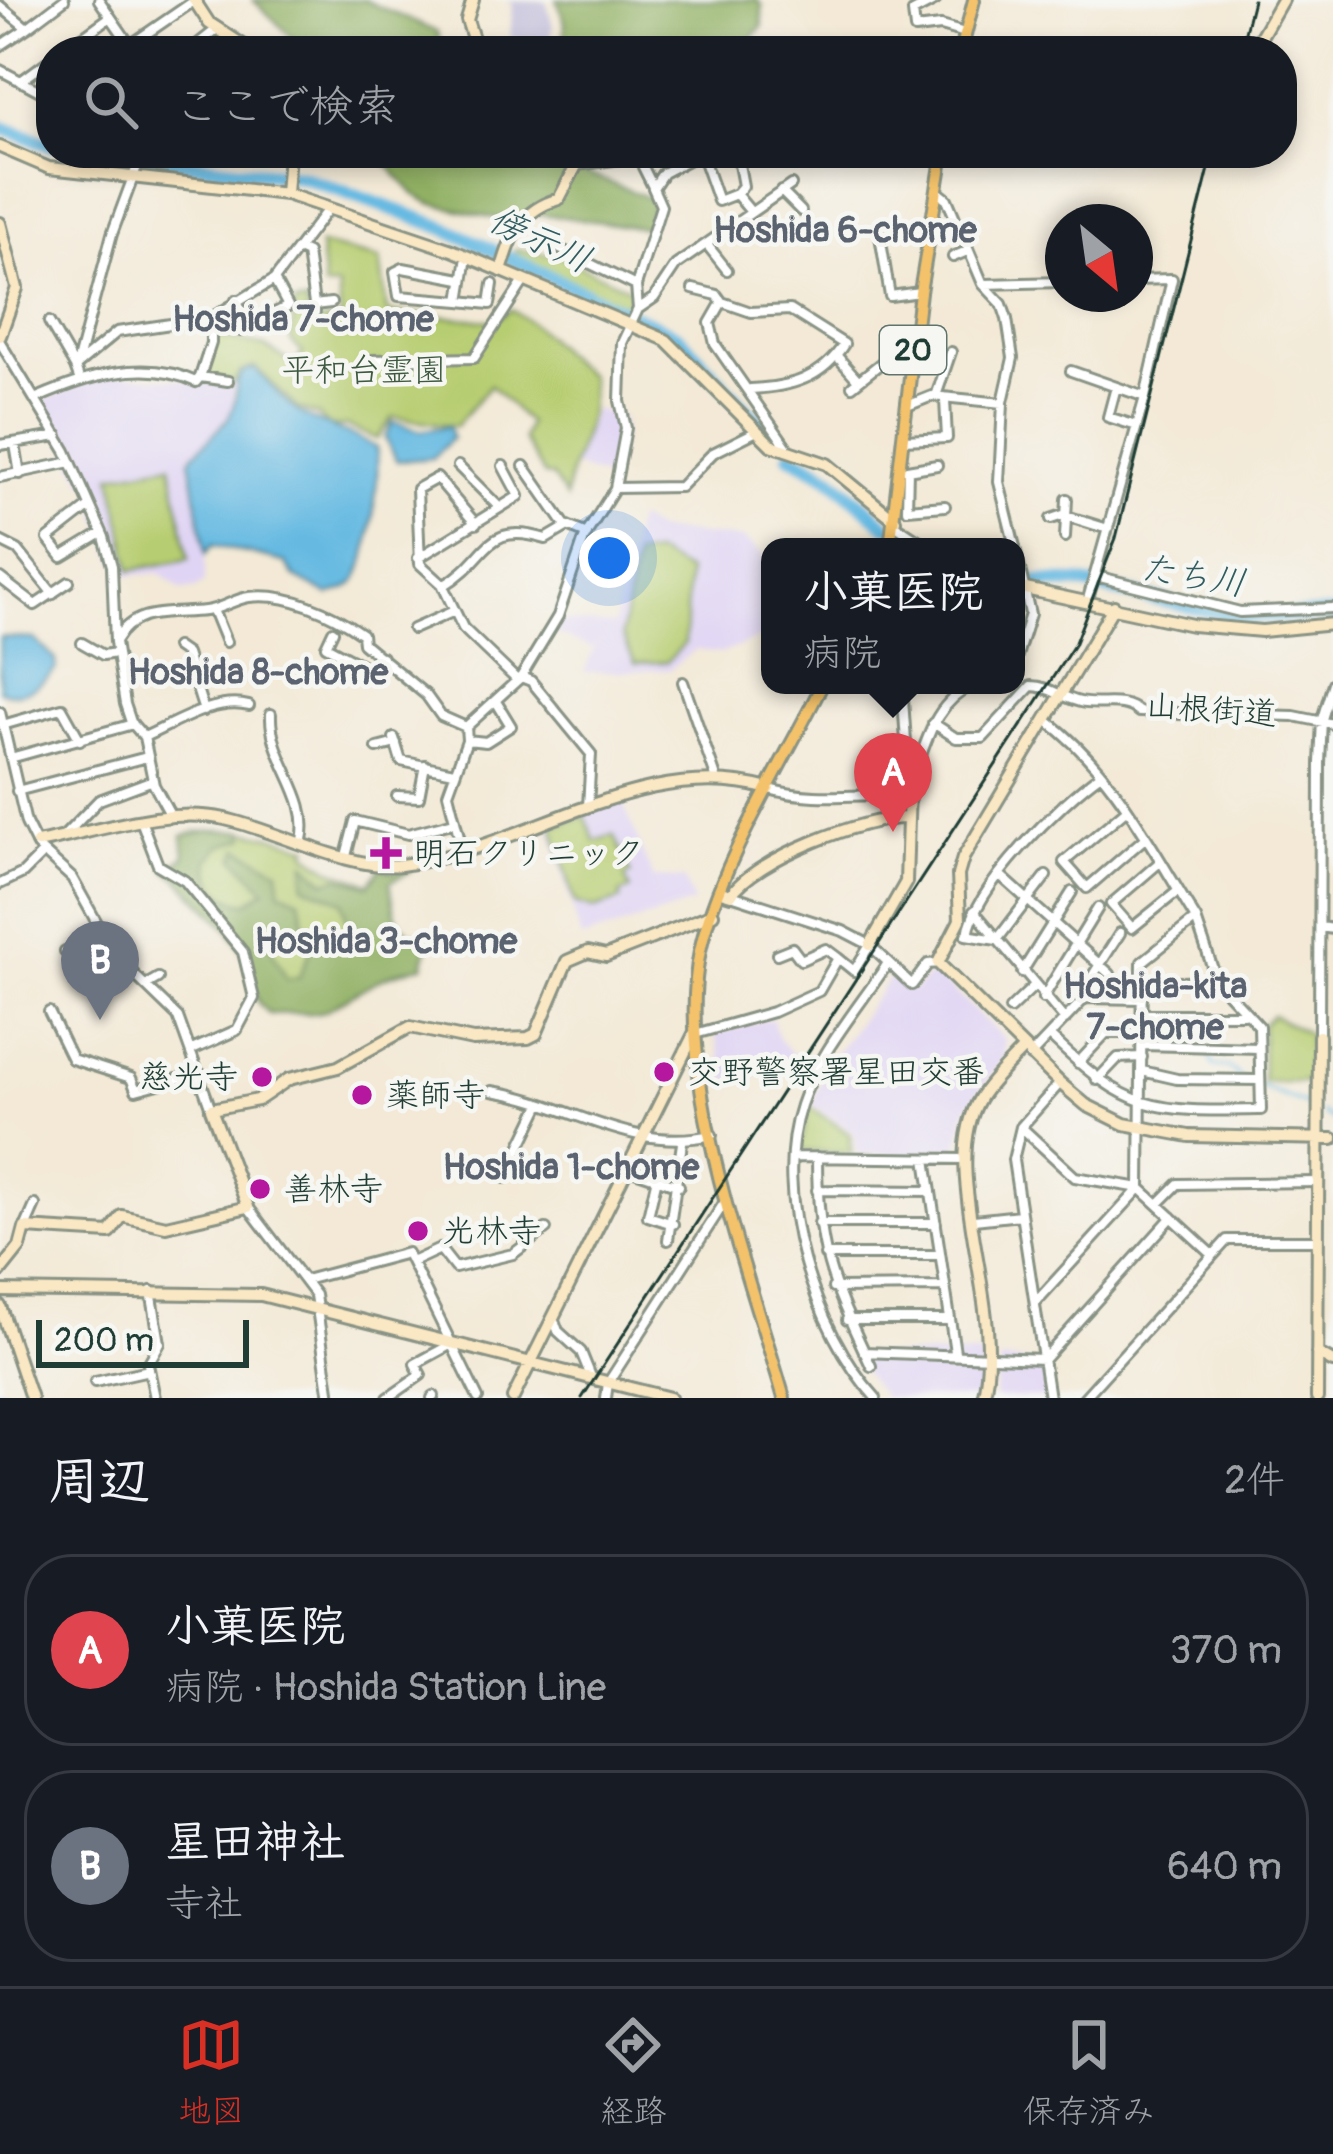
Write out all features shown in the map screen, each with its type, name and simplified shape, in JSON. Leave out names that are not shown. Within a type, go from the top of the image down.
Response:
[{"type":"main road","points":[[964,36],[973,3]]},
{"type":"main road","name":"20","points":[[891,538],[904,470],[903,440],[920,292],[941,168]]},
{"type":"main road","points":[[784,1398],[727,1198],[694,1034],[700,950],[713,914],[817,694]]},
{"type":"street","points":[[0,46],[64,0]]},
{"type":"street","points":[[99,0],[120,36]]},
{"type":"street","points":[[143,36],[194,0],[228,36]]},
{"type":"street","points":[[472,36],[467,20],[473,0]]},
{"type":"street","points":[[936,0],[913,12],[915,29],[941,26],[964,33]]},
{"type":"street","points":[[956,0],[973,3]]},
{"type":"street","points":[[1261,36],[1282,0]]},
{"type":"street","points":[[0,6],[27,28]]},
{"type":"street","points":[[84,36],[110,17]]},
{"type":"street","points":[[209,36],[218,29]]},
{"type":"street","points":[[0,70],[36,89]]},
{"type":"street","points":[[21,81],[36,70]]},
{"type":"street","points":[[0,147],[36,162]]},
{"type":"street","points":[[49,168],[286,194],[467,256],[504,260],[524,280],[634,316],[691,360],[771,445],[786,446],[827,464],[918,538]]},
{"type":"street","points":[[75,368],[112,234],[138,168]]},
{"type":"street","points":[[286,194],[287,168]]},
{"type":"street","points":[[504,260],[517,225],[530,211],[559,199],[571,168]]},
{"type":"street","points":[[466,727],[519,679],[558,616],[586,534],[615,488],[626,428],[620,401],[622,343],[634,316],[636,286],[661,206],[643,168]]},
{"type":"street","points":[[653,188],[672,168]]},
{"type":"street","points":[[706,168],[718,201],[743,186],[740,168]]},
{"type":"street","points":[[634,316],[676,265],[786,188],[801,212]]},
{"type":"street","points":[[938,192],[946,199],[983,284],[1002,304],[1013,358],[1003,403],[999,482],[1012,538]]},
{"type":"street","points":[[736,194],[752,212]]},
{"type":"street","points":[[75,368],[117,332],[211,318],[274,280],[328,208]]},
{"type":"street","points":[[0,224],[17,287],[0,339],[58,436],[102,533],[112,566],[116,648],[133,724],[144,737],[153,780],[171,816]]},
{"type":"street","points":[[880,236],[890,296],[920,292]]},
{"type":"street","points":[[709,246],[727,270]]},
{"type":"street","points":[[298,249],[307,253],[314,308],[331,303]]},
{"type":"street","points":[[560,249],[636,286]]},
{"type":"street","points":[[953,256],[967,251]]},
{"type":"street","points":[[460,301],[467,256]]},
{"type":"street","points":[[460,279],[403,268],[395,272],[399,296],[490,304],[493,284]]},
{"type":"street","points":[[1089,597],[1145,397],[1172,279],[1153,280]]},
{"type":"street","points":[[236,301],[245,329],[288,306],[274,280]]},
{"type":"street","points":[[371,360],[474,358],[524,280]]},
{"type":"street","points":[[983,284],[1045,282]]},
{"type":"street","points":[[693,289],[718,295],[722,302],[751,312],[790,310],[844,344],[796,386],[751,389]]},
{"type":"street","points":[[722,302],[710,323],[715,344],[751,389],[786,446]]},
{"type":"street","points":[[37,398],[111,370],[183,376],[196,382],[211,344],[211,318]]},
{"type":"street","points":[[49,322],[80,381]]},
{"type":"street","points":[[903,440],[947,438],[940,398],[942,368],[950,352]]},
{"type":"street","points":[[836,355],[855,383],[881,363]]},
{"type":"street","points":[[1071,371],[1145,397]]},
{"type":"street","points":[[200,377],[228,381]]},
{"type":"street","points":[[1116,387],[1108,417],[1137,425]]},
{"type":"street","points":[[907,406],[940,398],[1003,403]]},
{"type":"street","points":[[615,488],[680,487],[713,453],[755,432]]},
{"type":"street","points":[[0,445],[58,436]]},
{"type":"street","points":[[15,444],[20,474]]},
{"type":"street","points":[[0,476],[70,462]]},
{"type":"street","points":[[509,476],[528,464],[568,526],[586,534]]},
{"type":"street","points":[[937,465],[904,470],[904,503],[907,509],[924,511],[945,506]]},
{"type":"street","points":[[458,466],[498,506]]},
{"type":"street","points":[[418,558],[519,496],[503,466]]},
{"type":"street","points":[[476,524],[437,478],[416,489],[418,558],[443,586],[452,612],[519,679],[531,681],[591,754],[589,807]]},
{"type":"street","points":[[1065,537],[1066,499]]},
{"type":"street","points":[[89,507],[48,539],[62,557],[102,533]]},
{"type":"street","points":[[920,523],[924,511]]},
{"type":"street","points":[[1051,520],[1063,515],[1108,530]]},
{"type":"street","points":[[443,586],[501,534],[514,530],[546,539],[568,526]]},
{"type":"street","points":[[0,541],[18,550],[53,595]]},
{"type":"street","points":[[0,578],[35,605],[69,582]]},
{"type":"street","points":[[1095,579],[1222,610],[1333,608]]},
{"type":"street","points":[[1025,584],[1192,625],[1262,631],[1333,624]]},
{"type":"street","points":[[1025,594],[1025,634]]},
{"type":"street","points":[[82,643],[104,656],[116,648],[122,626],[141,616],[213,610],[246,597],[306,605],[356,629],[441,716],[466,727]]},
{"type":"street","points":[[961,934],[963,858],[1114,607]]},
{"type":"street","points":[[213,610],[226,642]]},
{"type":"street","points":[[413,629],[452,612]]},
{"type":"street","points":[[333,631],[326,646],[369,669],[382,657]]},
{"type":"street","points":[[176,647],[186,653],[204,711]]},
{"type":"street","points":[[683,682],[716,777]]},
{"type":"street","points":[[1316,1398],[1322,718],[1333,683]]},
{"type":"street","points":[[1025,692],[1031,686],[1060,694]]},
{"type":"street","points":[[777,954],[792,948],[800,961],[826,949],[854,971],[905,882],[909,791],[903,694]]},
{"type":"street","points":[[909,791],[933,723],[956,694]]},
{"type":"street","points":[[933,723],[956,738],[982,738],[1023,694]]},
{"type":"street","name":"山根街道","points":[[1060,694],[1089,704],[1130,704],[1139,712],[1322,718],[1333,724]]},
{"type":"street","points":[[467,740],[486,742],[513,725],[497,702]]},
{"type":"street","points":[[144,737],[204,711],[237,703],[249,706]]},
{"type":"street","points":[[6,724],[62,708],[80,740]]},
{"type":"street","points":[[0,712],[14,757],[17,791],[40,848],[72,878],[116,958],[178,1017],[248,1207],[304,1280],[316,1308],[330,1398]]},
{"type":"street","points":[[271,714],[275,751],[307,819],[302,841]]},
{"type":"street","points":[[1045,719],[1079,744],[1127,809],[1196,919],[1217,981],[1259,1027],[1261,1110],[1179,1111],[1142,1106],[1097,1080],[1050,1036]]},
{"type":"street","points":[[14,757],[133,724]]},
{"type":"street","points":[[462,848],[448,793],[467,740],[466,727]]},
{"type":"street","points":[[376,748],[395,740],[397,761],[454,772]]},
{"type":"street","points":[[17,791],[147,757]]},
{"type":"street","points":[[397,796],[418,797],[425,764]]},
{"type":"street","points":[[726,894],[816,920],[870,945],[911,985],[928,964],[938,963],[1000,876],[1079,789],[1101,774]]},
{"type":"street","points":[[0,884],[23,873],[40,848],[63,838],[171,816],[221,818],[346,856],[401,865],[661,785],[716,777],[802,799],[909,791]]},
{"type":"street","points":[[63,838],[99,800],[153,780]]},
{"type":"street","points":[[1127,809],[1064,862],[1087,888],[1145,838]]},
{"type":"street","points":[[726,894],[770,864],[863,820],[907,818]]},
{"type":"street","points":[[346,856],[355,821],[408,834],[455,822]]},
{"type":"street","points":[[142,823],[158,865],[185,881],[243,952],[254,998],[236,1030],[192,1050]]},
{"type":"street","points":[[1160,862],[1111,904],[1132,928],[1178,891]]},
{"type":"street","points":[[1000,876],[1110,974]]},
{"type":"street","points":[[997,940],[1046,876]]},
{"type":"street","points":[[1022,972],[1072,892]]},
{"type":"street","points":[[1042,998],[1098,908]]},
{"type":"street","points":[[974,911],[1065,1020]]},
{"type":"street","points":[[211,1108],[258,1100],[289,1079],[338,1067],[410,1027],[473,1040],[528,1038],[536,1034],[567,961],[589,952],[606,956],[713,914]]},
{"type":"street","points":[[1035,1303],[1140,1188],[1142,962],[1196,919]]},
{"type":"street","points":[[1321,927],[1333,929]]},
{"type":"street","points":[[1088,983],[1120,933]]},
{"type":"street","points":[[65,950],[103,934]]},
{"type":"street","points":[[961,934],[997,940]]},
{"type":"street","points":[[513,1398],[694,1034],[773,1012],[819,991],[838,958]]},
{"type":"street","points":[[876,1398],[830,1334],[803,1262],[792,1196],[802,1100],[888,963]]},
{"type":"street","points":[[938,963],[1086,1105],[1142,1129],[1189,1136],[1333,1139]]},
{"type":"street","points":[[146,985],[158,977]]},
{"type":"street","points":[[1142,982],[1217,981]]},
{"type":"street","points":[[1010,1009],[1034,987]]},
{"type":"street","points":[[983,1398],[991,1354],[964,1159],[981,1096],[1050,1036],[1084,998],[1142,999]]},
{"type":"street","points":[[49,1012],[72,1059],[131,1078],[136,1090],[200,1073]]},
{"type":"street","points":[[1142,1014],[1244,1014]]},
{"type":"street","points":[[1078,1063],[1106,1033],[1142,1033]]},
{"type":"street","points":[[1142,1045],[1259,1048]]},
{"type":"street","points":[[1097,1080],[1118,1058],[1142,1057]]},
{"type":"street","points":[[1142,1071],[1177,1079],[1259,1080]]},
{"type":"street","points":[[1049,1398],[1012,1160],[1021,1127],[1060,1083]]},
{"type":"street","points":[[492,1091],[644,1140],[682,1142],[712,1135]]},
{"type":"street","points":[[505,1178],[540,1106]]},
{"type":"street","points":[[1021,1127],[1075,1177],[1140,1188],[1213,1255]]},
{"type":"street","points":[[668,1240],[682,1142]]},
{"type":"street","points":[[796,1157],[964,1159]]},
{"type":"street","points":[[817,1157],[819,1223],[832,1288],[871,1366]]},
{"type":"street","points":[[926,1159],[955,1352]]},
{"type":"street","points":[[629,1169],[651,1173],[656,1182],[648,1216],[673,1224]]},
{"type":"street","points":[[656,1182],[679,1186]]},
{"type":"street","points":[[1158,1204],[1178,1184],[1318,1182]]},
{"type":"street","points":[[817,1190],[931,1191]]},
{"type":"street","points":[[606,1398],[608,1383],[727,1198]]},
{"type":"street","points":[[0,1272],[20,1247],[35,1205]]},
{"type":"street","points":[[26,1228],[95,1236],[110,1233],[122,1216],[166,1226],[248,1207]]},
{"type":"street","points":[[974,1220],[1021,1215]]},
{"type":"street","points":[[1044,1359],[1172,1217]]},
{"type":"street","points":[[819,1223],[936,1223]]},
{"type":"street","points":[[412,1262],[440,1250],[455,1268],[513,1253],[547,1229]]},
{"type":"street","points":[[1084,1398],[1227,1240],[1318,1240]]},
{"type":"street","points":[[304,1280],[407,1253],[478,1398]]},
{"type":"street","points":[[825,1256],[940,1256]]},
{"type":"street","points":[[570,1276],[554,1318],[558,1330],[581,1352],[592,1380]]},
{"type":"street","points":[[832,1288],[945,1287]]},
{"type":"street","points":[[0,1292],[261,1295],[670,1398]]},
{"type":"street","points":[[151,1292],[160,1343],[149,1370],[155,1398]]},
{"type":"street","points":[[0,1306],[32,1398]]},
{"type":"street","points":[[847,1320],[950,1320]]},
{"type":"street","points":[[388,1398],[421,1375],[415,1364],[449,1343]]},
{"type":"street","points":[[864,1352],[1044,1359]]},
{"type":"street","points":[[1317,1353],[1333,1362]]},
{"type":"street","points":[[95,1382],[149,1370]]},
{"type":"shaded area","points":[[506,0],[546,1],[553,26],[550,36],[510,36],[513,3]]},
{"type":"shaded area","points":[[108,374],[234,384],[232,413],[189,459],[205,554],[205,582],[196,589],[181,590],[160,573],[126,576],[115,562],[96,511],[107,504],[101,488],[83,481],[42,401]]},
{"type":"shaded area","points":[[594,409],[621,417],[624,427],[613,481],[573,466]]},
{"type":"shaded area","points":[[636,519],[655,530],[744,539],[761,554],[761,638],[720,654],[696,649],[669,670],[584,672],[597,641],[592,648],[553,632],[558,621],[614,625]]},
{"type":"shaded area","points":[[622,800],[653,878],[684,879],[694,903],[581,939],[549,823]]},
{"type":"shaded area","points":[[933,972],[1005,1039],[1004,1059],[968,1105],[955,1156],[857,1154],[855,1133],[812,1104],[828,1065],[893,973],[913,991]]},
{"type":"shaded area","points":[[772,1018],[779,1040],[799,1060],[793,1070],[726,1080],[715,1034]]},
{"type":"shaded area","points":[[855,1355],[978,1355],[983,1359],[980,1387],[976,1398],[884,1398],[853,1359]]},
{"type":"shaded area","points":[[1000,1360],[1042,1363],[1048,1398],[994,1398]]},
{"type":"green space","points":[[253,0],[364,0],[438,36],[291,36]]},
{"type":"green space","points":[[557,0],[756,0],[762,5],[762,27],[754,36],[564,36]]},
{"type":"green space","points":[[391,168],[573,168],[654,200],[647,228],[541,214],[494,218],[430,203],[414,194]]},
{"type":"green space","name":"平和台霊園","points":[[320,245],[380,259],[387,312],[494,321],[511,310],[589,376],[590,410],[566,498],[552,476],[544,475],[523,439],[528,423],[490,385],[456,426],[393,417],[377,439],[347,426],[329,427],[318,415],[298,409],[255,367],[241,372],[235,382],[201,380],[215,335],[263,346],[294,364],[303,353],[291,341],[295,303],[308,303],[306,324],[341,318],[338,287],[324,288]]},
{"type":"green space","points":[[516,249],[558,256],[633,290],[627,306],[513,258]]},
{"type":"green space","points":[[171,464],[189,559],[131,570],[112,475]]},
{"type":"green space","points":[[656,554],[688,572],[685,643],[667,662],[635,663],[622,635],[635,556]]},
{"type":"green space","points":[[585,816],[595,841],[614,835],[631,874],[625,877],[630,890],[620,894],[621,900],[594,909],[575,903],[553,826]]},
{"type":"green space","points":[[208,830],[245,831],[245,838],[220,846],[209,861],[212,878],[224,895],[246,903],[265,890],[235,858],[239,848],[279,870],[280,890],[300,899],[305,926],[270,947],[287,979],[299,977],[314,942],[349,930],[343,901],[304,885],[306,863],[325,881],[339,877],[369,885],[381,868],[394,872],[408,866],[411,871],[390,882],[398,919],[428,947],[423,966],[385,977],[320,1012],[269,1014],[259,1003],[238,939],[169,869],[185,856],[183,836]]},
{"type":"green space","points":[[198,831],[240,831],[294,842],[308,847],[307,853],[330,869],[380,887],[389,919],[419,938],[416,946],[425,964],[287,1008],[262,1007],[243,954],[229,931],[199,896],[166,870],[185,856],[183,836]]},
{"type":"green space","points":[[1272,1015],[1309,1034],[1309,1082],[1263,1082],[1262,1025]]},
{"type":"green space","points":[[809,1106],[851,1135],[851,1153],[800,1151]]},
{"type":"water","points":[[255,369],[297,411],[376,448],[376,492],[364,563],[357,579],[343,590],[328,595],[295,577],[285,562],[212,545],[206,553],[190,459],[229,417],[243,372]]},
{"type":"water","points":[[393,422],[421,431],[449,426],[452,438],[433,458],[397,461],[385,438]]},
{"type":"water","points":[[0,637],[34,639],[56,660],[56,669],[31,689],[0,691]]},
{"type":"waterway","name":"傍示川","points":[[0,127],[36,140]]},
{"type":"waterway","name":"傍示川","points":[[225,168],[303,177],[442,227],[678,336],[774,439]]},
{"type":"waterway","name":"傍示川","points":[[790,455],[829,476],[887,526]]},
{"type":"waterway","name":"傍示川","points":[[898,534],[903,538]]},
{"type":"waterway","name":"たち川","points":[[1025,582],[1079,583],[1243,618],[1333,614]]},
{"type":"waterway","points":[[1205,1050],[1214,1066],[1228,1067],[1242,1078]]},
{"type":"waterway","points":[[1251,1083],[1314,1108]]},
{"type":"waterway","points":[[1322,1113],[1333,1120]]},
{"type":"railway","points":[[1244,36],[1253,0]]},
{"type":"railway","points":[[582,1398],[1074,645],[1116,538],[1209,168]]},
{"type":"place","name":"小菓医院","points":[[893,832]]},
{"type":"place","name":"明石クリニック","points":[[386,853]]},
{"type":"place","name":"星田神社","points":[[100,1020]]},
{"type":"place","name":"交野警察署星田交番","points":[[664,1072]]},
{"type":"place","name":"慈光寺","points":[[262,1077]]},
{"type":"place","name":"薬師寺","points":[[362,1095]]},
{"type":"place","name":"善林寺","points":[[260,1189]]},
{"type":"place","name":"光林寺","points":[[418,1231]]},
{"type":"district","name":"Hoshida 6-chome","points":[[845,230]]},
{"type":"district","name":"Hoshida 7-chome","points":[[303,319]]},
{"type":"district","name":"Hoshida 8-chome","points":[[258,672]]},
{"type":"district","name":"Hoshida 3-chome","points":[[386,941]]},
{"type":"district","name":"Hoshida-kita 7-chome","points":[[1155,1006]]},
{"type":"district","name":"Hoshida 1-chome","points":[[571,1167]]}]
